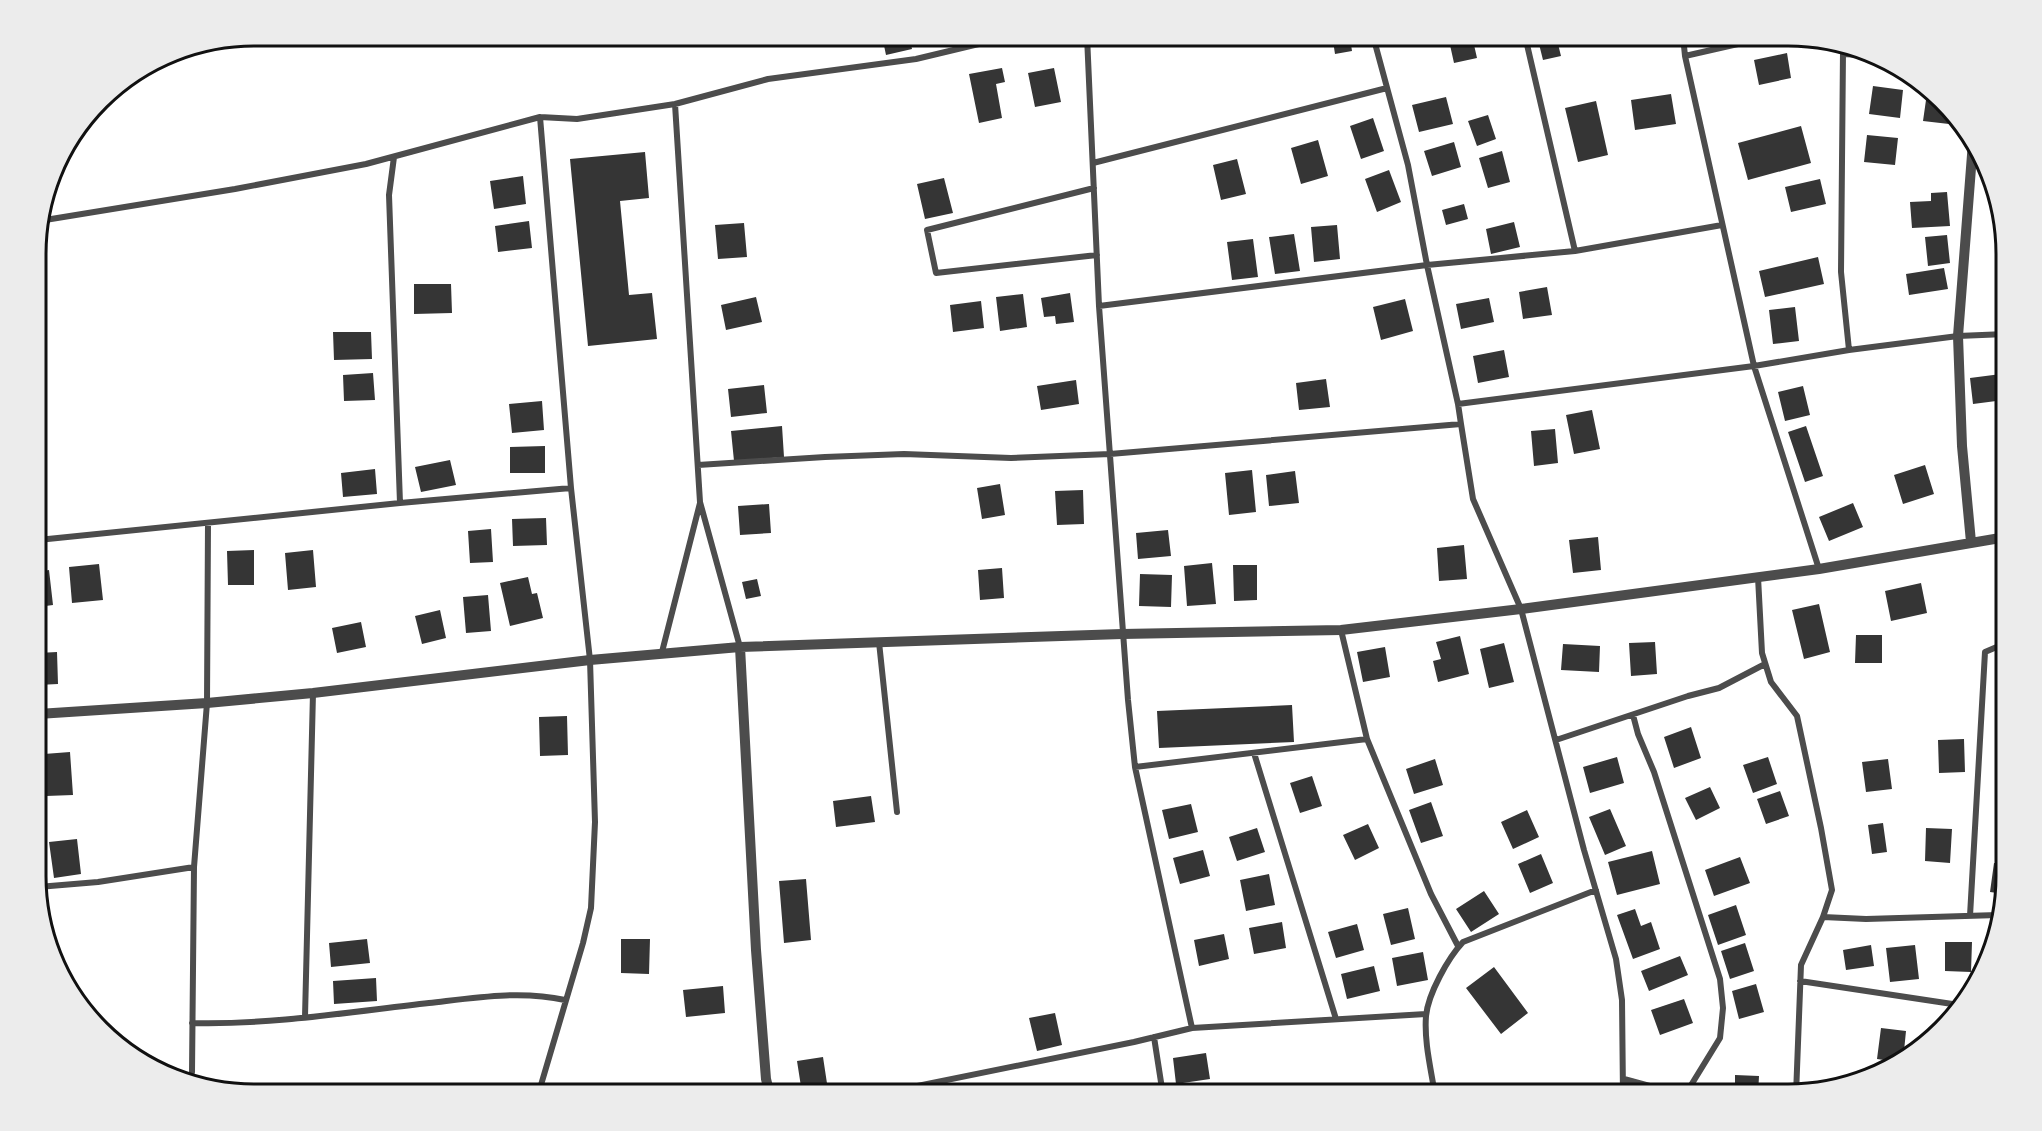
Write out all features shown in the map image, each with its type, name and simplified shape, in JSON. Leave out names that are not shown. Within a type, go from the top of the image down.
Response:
[{"type":"street","points":[[1087,46],[1099,306],[1122,634],[1135,767],[1192,1028]]},
{"type":"street","points":[[1376,46],[1408,165],[1426,265],[1458,404],[1473,500],[1521,609],[1616,959],[1622,1000],[1624,1084]]},
{"type":"street","points":[[1527,46],[1575,251]]},
{"type":"street","points":[[1684,46],[1754,366],[1819,569]]},
{"type":"street","points":[[1685,56],[1729,46]]},
{"type":"street","points":[[49,219],[235,189],[394,157],[540,117],[577,119],[675,104],[768,79],[916,59],[968,47]]},
{"type":"street","points":[[1843,54],[1841,272],[1849,350]]},
{"type":"street","points":[[1093,163],[1387,88]]},
{"type":"street","points":[[675,104],[700,502],[740,647],[756,950],[767,1084]]},
{"type":"street","points":[[540,117],[571,488],[590,660],[595,822],[591,908],[583,943],[541,1084]]},
{"type":"street","points":[[394,157],[389,195],[400,503]]},
{"type":"street","points":[[1971,157],[1958,336],[1962,446],[1971,542]]},
{"type":"street","points":[[1094,188],[927,230],[936,273],[1097,255]]},
{"type":"street","points":[[1099,306],[1426,265],[1575,251],[1722,225]]},
{"type":"street","points":[[1458,404],[1754,366],[1849,350],[1958,336],[1995,334]]},
{"type":"street","points":[[698,465],[904,454],[1011,458],[1110,454],[1461,424]]},
{"type":"street","points":[[46,539],[571,488]]},
{"type":"street","points":[[662,652],[700,502]]},
{"type":"street","points":[[192,1072],[194,867],[207,703],[208,522]]},
{"type":"street","points":[[46,713],[207,703],[313,693],[662,652],[740,647],[1122,634],[1341,630],[1521,609],[1819,569],[1995,539]]},
{"type":"street","points":[[1758,577],[1762,653],[1771,682],[1797,716],[1832,890],[1823,917],[1801,965],[1796,1084]]},
{"type":"street","points":[[1341,630],[1367,739],[1431,894],[1458,946]]},
{"type":"street","points":[[879,642],[897,812]]},
{"type":"street","points":[[1970,916],[1985,652],[1995,648]]},
{"type":"street","points":[[1556,740],[1719,688],[1766,664]]},
{"type":"street","points":[[305,1017],[313,693]]},
{"type":"street","points":[[1634,715],[1638,734],[1654,772],[1720,979],[1723,1008],[1720,1038],[1692,1084]]},
{"type":"street","points":[[1135,767],[1367,739]]},
{"type":"street","points":[[1254,753],[1335,1019]]},
{"type":"street","points":[[47,886],[98,882],[194,867]]},
{"type":"street","points":[[1433,1084],[1426,1014],[1436,984],[1458,946],[1488,931],[1596,890]]},
{"type":"street","points":[[1823,917],[1866,919],[1992,915]]},
{"type":"street","points":[[1800,981],[1952,1004]]},
{"type":"street","points":[[192,1023],[237,1024],[485,997],[529,996],[565,1000]]},
{"type":"street","points":[[926,1084],[1192,1028],[1426,1014]]},
{"type":"street","points":[[1154,1037],[1161,1084]]},
{"type":"street","points":[[1624,1079],[1643,1084]]},
{"type":"building","points":[[1334,46],[1351,46],[1352,51],[1335,54]]},
{"type":"building","points":[[1450,46],[1474,46],[1477,58],[1454,63]]},
{"type":"building","points":[[1540,46],[1559,46],[1561,56],[1543,60]]},
{"type":"building","points":[[884,47],[911,47],[912,49],[886,55]]},
{"type":"building","points":[[1787,53],[1791,78],[1759,85],[1754,60]]},
{"type":"building","points":[[1002,68],[1005,82],[996,84],[1002,118],[979,123],[969,74]]},
{"type":"building","points":[[1054,68],[1061,102],[1035,107],[1028,73]]},
{"type":"building","points":[[1873,86],[1903,90],[1900,118],[1869,114]]},
{"type":"building","points":[[1671,94],[1676,124],[1635,130],[1631,100]]},
{"type":"building","points":[[1446,97],[1453,124],[1419,132],[1412,105]]},
{"type":"building","points":[[1926,99],[1949,123],[1949,124],[1923,121]]},
{"type":"building","points":[[1596,101],[1608,155],[1578,162],[1565,108]]},
{"type":"building","points":[[1488,115],[1496,139],[1477,146],[1468,121]]},
{"type":"building","points":[[1373,118],[1384,151],[1361,159],[1350,126]]},
{"type":"building","points":[[1801,126],[1811,163],[1748,180],[1738,143]]},
{"type":"building","points":[[1867,135],[1898,138],[1895,165],[1864,162]]},
{"type":"building","points":[[1318,140],[1328,176],[1301,184],[1291,148]]},
{"type":"building","points":[[1454,142],[1461,167],[1432,176],[1424,151]]},
{"type":"building","points":[[1502,151],[1510,182],[1488,188],[1479,158]]},
{"type":"building","points":[[645,152],[649,198],[620,201],[629,295],[652,293],[657,339],[588,346],[570,159]]},
{"type":"building","points":[[1237,159],[1246,194],[1221,200],[1213,165]]},
{"type":"building","points":[[1389,170],[1401,202],[1377,212],[1365,179]]},
{"type":"building","points":[[523,176],[526,204],[494,209],[490,181]]},
{"type":"building","points":[[944,178],[953,213],[925,219],[917,184]]},
{"type":"building","points":[[1820,179],[1826,204],[1791,212],[1785,187]]},
{"type":"building","points":[[1947,192],[1950,226],[1912,228],[1910,202],[1931,201],[1931,193]]},
{"type":"building","points":[[1464,204],[1468,219],[1446,225],[1442,210]]},
{"type":"building","points":[[529,221],[532,248],[498,252],[495,226]]},
{"type":"building","points":[[1514,222],[1520,247],[1491,254],[1486,229]]},
{"type":"building","points":[[744,223],[747,257],[718,259],[715,225]]},
{"type":"building","points":[[1337,225],[1340,259],[1314,262],[1311,227]]},
{"type":"building","points":[[1294,234],[1300,271],[1275,274],[1269,237]]},
{"type":"building","points":[[1947,235],[1950,263],[1928,266],[1925,237]]},
{"type":"building","points":[[1253,239],[1258,277],[1232,280],[1227,242]]},
{"type":"building","points":[[1818,257],[1824,284],[1765,297],[1759,271]]},
{"type":"building","points":[[1944,268],[1948,289],[1909,295],[1906,274]]},
{"type":"building","points":[[414,284],[451,284],[452,313],[414,314]]},
{"type":"building","points":[[1547,287],[1552,315],[1523,319],[1519,292]]},
{"type":"building","points":[[1070,293],[1074,322],[1056,324],[1055,316],[1044,317],[1041,298]]},
{"type":"building","points":[[1023,294],[1027,327],[1000,331],[996,297]]},
{"type":"building","points":[[756,297],[762,322],[726,330],[721,305]]},
{"type":"building","points":[[1489,298],[1494,322],[1461,329],[1456,304]]},
{"type":"building","points":[[1405,299],[1413,331],[1381,340],[1373,307]]},
{"type":"building","points":[[981,301],[984,328],[953,332],[950,305]]},
{"type":"building","points":[[1795,307],[1799,341],[1773,344],[1769,310]]},
{"type":"building","points":[[333,332],[371,332],[372,359],[334,360]]},
{"type":"building","points":[[1504,350],[1509,377],[1478,383],[1473,356]]},
{"type":"building","points":[[373,373],[375,400],[344,401],[343,375]]},
{"type":"building","points":[[1995,375],[1995,401],[1973,404],[1970,378]]},
{"type":"building","points":[[1326,379],[1330,407],[1299,410],[1296,383]]},
{"type":"building","points":[[1076,380],[1079,404],[1041,410],[1037,386]]},
{"type":"building","points":[[764,385],[767,413],[731,417],[728,389]]},
{"type":"building","points":[[1803,386],[1810,415],[1785,421],[1778,392]]},
{"type":"building","points":[[542,401],[544,430],[512,433],[509,404]]},
{"type":"building","points":[[1592,410],[1600,449],[1574,454],[1566,415]]},
{"type":"building","points":[[782,426],[784,457],[734,461],[731,431]]},
{"type":"building","points":[[1806,426],[1823,476],[1805,482],[1788,432]]},
{"type":"building","points":[[1555,429],[1558,463],[1534,466],[1531,431]]},
{"type":"building","points":[[545,446],[545,473],[510,473],[510,447]]},
{"type":"building","points":[[450,460],[456,485],[421,492],[415,467]]},
{"type":"building","points":[[1925,465],[1934,494],[1903,504],[1894,475]]},
{"type":"building","points":[[375,469],[377,494],[343,497],[341,473]]},
{"type":"building","points":[[1252,470],[1256,512],[1229,515],[1225,473]]},
{"type":"building","points":[[1295,471],[1299,503],[1269,506],[1266,475]]},
{"type":"building","points":[[1000,484],[1005,515],[982,519],[977,488]]},
{"type":"building","points":[[1083,490],[1084,524],[1057,525],[1055,491]]},
{"type":"building","points":[[1853,503],[1863,527],[1829,541],[1819,517]]},
{"type":"building","points":[[769,504],[771,533],[740,535],[738,506]]},
{"type":"building","points":[[546,518],[547,545],[513,546],[512,519]]},
{"type":"building","points":[[491,529],[493,562],[470,563],[468,531]]},
{"type":"building","points":[[1168,530],[1171,556],[1138,559],[1136,533]]},
{"type":"building","points":[[1598,537],[1601,570],[1573,573],[1569,540]]},
{"type":"building","points":[[1464,545],[1467,579],[1439,581],[1437,548]]},
{"type":"building","points":[[254,550],[254,585],[228,585],[227,551]]},
{"type":"building","points":[[313,550],[316,587],[288,590],[285,553]]},
{"type":"building","points":[[1212,563],[1216,604],[1187,606],[1184,566]]},
{"type":"building","points":[[99,564],[103,600],[72,603],[69,567]]},
{"type":"building","points":[[1233,565],[1257,565],[1257,600],[1234,601]]},
{"type":"building","points":[[1002,568],[1004,598],[980,600],[978,570]]},
{"type":"building","points":[[49,570],[53,605],[46,606],[46,571]]},
{"type":"building","points":[[1140,574],[1172,575],[1171,607],[1139,606]]},
{"type":"building","points":[[528,577],[532,594],[537,593],[543,618],[510,626],[500,583]]},
{"type":"building","points":[[757,579],[761,596],[746,599],[742,582]]},
{"type":"building","points":[[1921,583],[1927,613],[1891,621],[1885,591]]},
{"type":"building","points":[[488,595],[491,631],[466,633],[463,597]]},
{"type":"building","points":[[1819,604],[1830,652],[1804,659],[1792,610]]},
{"type":"building","points":[[440,610],[446,638],[422,644],[415,616]]},
{"type":"building","points":[[361,622],[366,647],[337,653],[332,628]]},
{"type":"building","points":[[1856,635],[1882,635],[1882,663],[1855,663]]},
{"type":"building","points":[[1460,636],[1469,674],[1438,682],[1433,661],[1441,659],[1436,642]]},
{"type":"building","points":[[1655,642],[1657,674],[1631,676],[1629,643]]},
{"type":"building","points":[[1504,643],[1514,682],[1489,688],[1480,649]]},
{"type":"building","points":[[1563,644],[1600,646],[1599,672],[1561,670]]},
{"type":"building","points":[[1385,647],[1390,677],[1363,682],[1357,652]]},
{"type":"building","points":[[57,652],[58,684],[46,685],[46,653]]},
{"type":"building","points":[[1292,705],[1294,742],[1159,748],[1157,711]]},
{"type":"building","points":[[567,716],[568,755],[540,756],[539,717]]},
{"type":"building","points":[[1691,727],[1701,758],[1674,768],[1664,737]]},
{"type":"building","points":[[1964,739],[1965,772],[1939,773],[1938,740]]},
{"type":"building","points":[[70,752],[73,795],[46,796],[46,754]]},
{"type":"building","points":[[1617,757],[1624,783],[1590,793],[1583,767]]},
{"type":"building","points":[[1768,757],[1777,784],[1753,793],[1743,765]]},
{"type":"building","points":[[1435,759],[1443,785],[1414,794],[1406,769]]},
{"type":"building","points":[[1888,759],[1892,789],[1866,792],[1862,762]]},
{"type":"building","points":[[1312,776],[1322,806],[1300,813],[1290,783]]},
{"type":"building","points":[[1710,787],[1720,808],[1696,820],[1685,798]]},
{"type":"building","points":[[1780,791],[1789,816],[1766,824],[1757,799]]},
{"type":"building","points":[[871,796],[875,822],[836,827],[833,801]]},
{"type":"building","points":[[1431,802],[1443,836],[1421,843],[1409,810]]},
{"type":"building","points":[[1191,804],[1198,832],[1169,839],[1162,810]]},
{"type":"building","points":[[1610,809],[1626,846],[1605,855],[1589,817]]},
{"type":"building","points":[[1527,810],[1539,837],[1513,849],[1501,822]]},
{"type":"building","points":[[1883,823],[1887,852],[1872,854],[1868,825]]},
{"type":"building","points":[[1368,824],[1379,848],[1355,860],[1343,835]]},
{"type":"building","points":[[1257,828],[1265,852],[1237,861],[1229,837]]},
{"type":"building","points":[[1926,828],[1952,829],[1950,863],[1925,861]]},
{"type":"building","points":[[77,839],[81,874],[54,878],[49,842]]},
{"type":"building","points":[[1203,850],[1210,876],[1180,884],[1173,858]]},
{"type":"building","points":[[1652,851],[1660,884],[1617,895],[1608,862]]},
{"type":"building","points":[[1541,854],[1553,883],[1530,893],[1518,864]]},
{"type":"building","points":[[1740,857],[1750,883],[1714,896],[1705,870]]},
{"type":"building","points":[[1994,863],[1995,863],[1995,893],[1990,892]]},
{"type":"building","points":[[1269,874],[1275,905],[1246,911],[1240,880]]},
{"type":"building","points":[[806,879],[811,940],[784,943],[779,881]]},
{"type":"building","points":[[1484,891],[1499,914],[1471,932],[1456,909]]},
{"type":"building","points":[[1736,905],[1746,935],[1718,945],[1708,915]]},
{"type":"building","points":[[1408,908],[1415,939],[1391,945],[1383,914]]},
{"type":"building","points":[[1635,909],[1641,926],[1651,922],[1660,949],[1633,959],[1617,915]]},
{"type":"building","points":[[1282,922],[1286,948],[1254,954],[1249,928]]},
{"type":"building","points":[[1357,924],[1364,950],[1336,958],[1328,932]]},
{"type":"building","points":[[1224,934],[1229,959],[1199,966],[1194,940]]},
{"type":"building","points":[[367,939],[370,963],[331,967],[329,943]]},
{"type":"building","points":[[621,939],[650,939],[649,974],[621,973]]},
{"type":"building","points":[[1945,942],[1972,942],[1971,972],[1945,971]]},
{"type":"building","points":[[1745,943],[1754,971],[1730,979],[1721,951]]},
{"type":"building","points":[[1871,945],[1874,966],[1846,970],[1843,950]]},
{"type":"building","points":[[1915,945],[1919,979],[1890,982],[1886,948]]},
{"type":"building","points":[[1423,952],[1428,980],[1397,986],[1392,958]]},
{"type":"building","points":[[1680,956],[1688,975],[1649,991],[1641,971]]},
{"type":"building","points":[[1374,966],[1380,991],[1347,999],[1341,974]]},
{"type":"building","points":[[1494,967],[1528,1013],[1501,1034],[1466,988]]},
{"type":"building","points":[[376,978],[377,1001],[334,1004],[333,981]]},
{"type":"building","points":[[1756,984],[1764,1012],[1739,1019],[1732,991]]},
{"type":"building","points":[[723,986],[725,1013],[686,1017],[683,990]]},
{"type":"building","points":[[1684,999],[1693,1023],[1660,1035],[1651,1010]]},
{"type":"building","points":[[1055,1013],[1062,1045],[1037,1051],[1029,1018]]},
{"type":"building","points":[[1881,1028],[1906,1031],[1904,1049],[1885,1060],[1877,1059]]},
{"type":"building","points":[[1206,1053],[1210,1079],[1176,1084],[1173,1058]]},
{"type":"building","points":[[823,1057],[827,1084],[801,1084],[797,1061]]},
{"type":"building","points":[[1735,1075],[1759,1076],[1759,1084],[1735,1084]]}]
